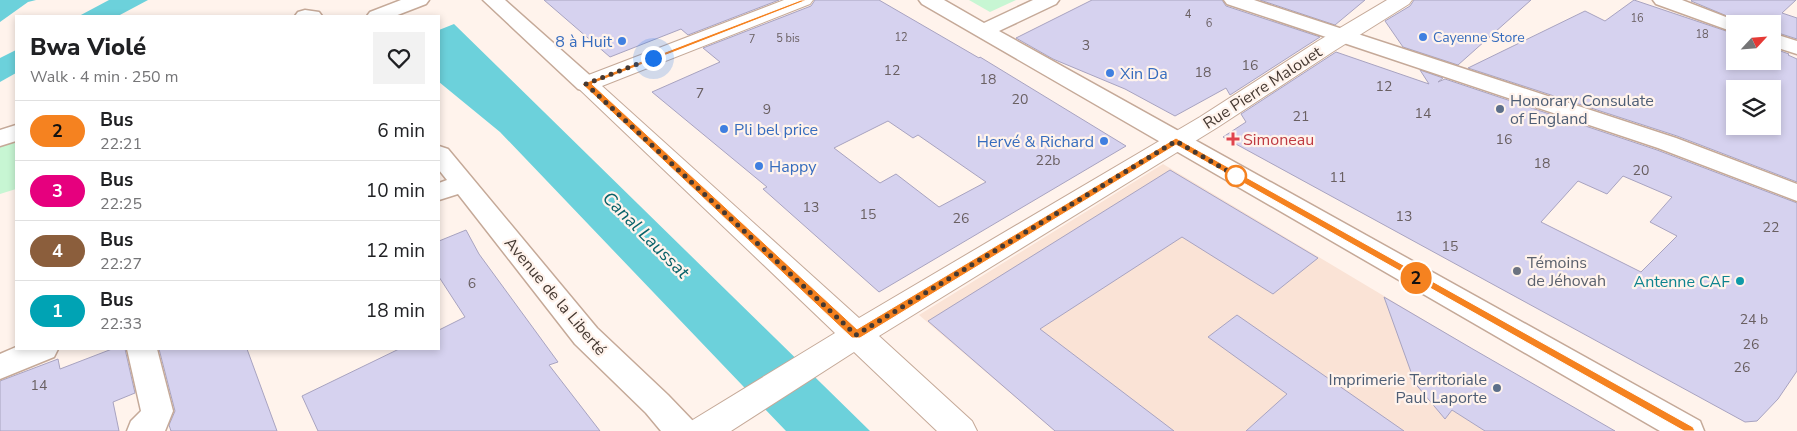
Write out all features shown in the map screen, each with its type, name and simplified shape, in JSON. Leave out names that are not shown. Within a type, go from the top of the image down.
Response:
[{"type":"street","points":[[380,15],[419,0]]},
{"type":"street","points":[[586,84],[803,0]]},
{"type":"street","points":[[929,0],[1688,431]]},
{"type":"street","points":[[982,31],[1049,0]]},
{"type":"street","points":[[1234,0],[1667,143],[1797,193]]},
{"type":"street","name":"Rue Pierre Malouet","points":[[708,428],[1402,0]]},
{"type":"street","points":[[1663,0],[1726,23]]},
{"type":"street","points":[[502,2],[586,84],[960,431]]},
{"type":"street","points":[[1781,42],[1797,48]]},
{"type":"street","points":[[0,139],[15,132]]},
{"type":"street","name":"Avenue de la Liberté","points":[[440,157],[451,188],[586,336],[657,404],[681,431]]},
{"type":"street","points":[[0,367],[41,350]]},
{"type":"street","points":[[142,350],[156,411],[153,422],[143,431]]},
{"type":"shaded area","points":[[1163,164],[1471,348],[1452,410],[1485,431],[1055,431],[919,315]]},
{"type":"green space","points":[[969,0],[1016,0],[990,12]]},
{"type":"green space","points":[[15,139],[15,189],[0,194],[0,146]]},
{"type":"water","points":[[0,0],[36,0],[28,2],[0,22]]},
{"type":"water","points":[[109,0],[148,0],[120,15],[81,15]]},
{"type":"water","name":"Canal Laussat","points":[[454,24],[870,431],[786,431],[500,132],[440,83],[440,30]]},
{"type":"water","points":[[15,50],[15,74],[0,82],[0,58]]},
{"type":"building","points":[[544,0],[779,0],[688,35],[681,29],[610,57]]},
{"type":"building","points":[[815,0],[879,0],[980,57],[1126,146],[879,292],[763,189],[767,187],[652,92],[720,62],[703,48],[811,6]],"holes":[[[888,121],[913,138],[918,135],[986,182],[939,207],[896,174],[880,183],[834,148]]]},
{"type":"building","points":[[1092,0],[1222,0],[1226,6],[1320,37],[1230,95],[1226,88],[1175,116],[1125,89],[1053,59],[1016,38]]},
{"type":"building","points":[[1260,0],[1365,0],[1335,25]]},
{"type":"building","points":[[1414,0],[1531,0],[1458,65],[1403,47],[1385,21],[1410,6]]},
{"type":"building","points":[[1634,0],[1726,31],[1726,70],[1781,70],[1781,51],[1797,59],[1797,182],[1677,136],[1468,68],[1585,11],[1605,21]]},
{"type":"building","points":[[1796,0],[1782,13],[1797,18],[1797,39],[1781,34],[1781,15],[1726,16],[1691,1]]},
{"type":"building","points":[[1336,52],[1429,84],[1420,70],[1443,78],[1438,82],[1445,79],[1657,150],[1797,203],[1797,371],[1778,399],[1757,421],[1745,422],[1223,137],[1246,122],[1241,114]],"holes":[[[1623,176],[1672,197],[1650,222],[1677,236],[1641,272],[1541,222],[1578,181],[1607,194]]]},
{"type":"building","points":[[1170,170],[1318,258],[1273,294],[1182,237],[1040,329],[1174,431],[1055,431],[928,321]]},
{"type":"building","points":[[466,230],[479,254],[558,362],[549,365],[600,431],[318,431],[302,396],[397,350],[440,350],[440,330],[465,317],[440,279],[440,241]]},
{"type":"building","name":"Imprimerie Territoriale Paul Laporte","points":[[1384,297],[1615,431],[1485,431],[1452,410],[1445,419],[1408,375],[1411,372]]},
{"type":"building","points":[[1237,315],[1404,431],[1246,431],[1287,394],[1208,337]]},
{"type":"building","points":[[109,350],[125,350],[135,393],[113,402],[119,431],[0,431],[0,381],[58,359],[60,369]]},
{"type":"building","points":[[159,350],[247,350],[277,431],[171,431],[169,425],[175,411]]},
{"type":"bus line","name":"2","points":[[803,0],[586,84],[856,335],[1176,141],[1688,431]]},
{"type":"place","name":"Cayenne Store","points":[[1423,37]]},
{"type":"place","name":"8 à Huit","points":[[622,41]]},
{"type":"place","name":"Xin Da","points":[[1110,73]]},
{"type":"place","name":"Honorary Consulate of England","points":[[1500,109]]},
{"type":"place","name":"Pli bel price","points":[[724,129]]},
{"type":"place","name":"Simoneau","points":[[1233,139]]},
{"type":"place","name":"Hervé & Richard","points":[[1104,141]]},
{"type":"place","name":"Happy","points":[[759,166]]},
{"type":"place","name":"Témoins de Jéhovah","points":[[1517,271]]},
{"type":"place","name":"Antenne CAF","points":[[1740,281]]},
{"type":"place","name":"Imprimerie Territoriale Paul Laporte","points":[[1497,388]]},
{"type":"route","points":[[653,58],[586,84],[856,335],[1176,141],[1236,176]]}]
